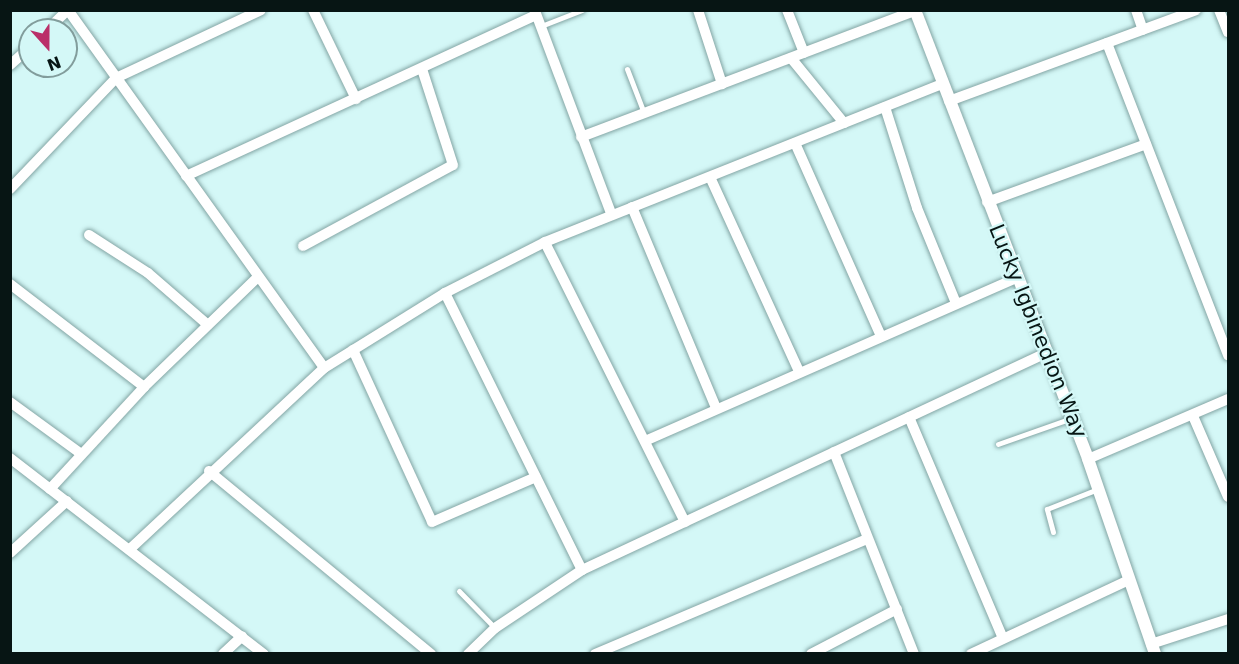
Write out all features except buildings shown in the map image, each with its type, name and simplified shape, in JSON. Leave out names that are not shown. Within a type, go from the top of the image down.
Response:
[{"type":"street","points":[[60,18],[68,10],[74,18]]},
{"type":"street","points":[[10,189],[116,78],[261,10]]},
{"type":"street","points":[[313,10],[356,99]]},
{"type":"street","points":[[698,10],[722,84]]},
{"type":"street","points":[[787,10],[804,53]]},
{"type":"street","points":[[1136,10],[1143,30]]},
{"type":"street","points":[[949,101],[1196,10]]},
{"type":"street","points":[[1219,10],[1228,32]]},
{"type":"street","points":[[581,137],[915,11]]},
{"type":"street","name":"Lucky Igbinedion Way","points":[[915,11],[1016,278],[1088,459],[1153,649]]},
{"type":"street","points":[[186,176],[537,17],[611,213]]},
{"type":"street","points":[[78,24],[257,278],[324,368]]},
{"type":"street","points":[[1107,43],[1228,356]]},
{"type":"street","points":[[791,58],[844,123]]},
{"type":"street","points":[[303,246],[453,165],[422,69]]},
{"type":"street","points":[[129,549],[208,471],[324,368],[445,293],[545,242],[611,213],[710,177],[943,84]]},
{"type":"street","points":[[885,107],[916,208],[956,303]]},
{"type":"street","points":[[795,143],[880,334]]},
{"type":"street","points":[[987,202],[1146,144]]},
{"type":"street","points":[[710,177],[799,371]]},
{"type":"street","points":[[632,207],[716,408]]},
{"type":"street","points":[[89,235],[148,273],[208,325]]},
{"type":"street","points":[[545,242],[685,522]]},
{"type":"street","points":[[50,489],[80,453],[144,387],[257,278]]},
{"type":"street","points":[[645,441],[880,334],[1016,278]]},
{"type":"street","points":[[10,284],[144,387]]},
{"type":"street","points":[[445,293],[582,570]]},
{"type":"street","points":[[353,350],[432,522],[536,477]]},
{"type":"street","points":[[468,654],[495,628],[582,570],[1046,353]]},
{"type":"street","points":[[1088,459],[1193,416],[1228,399]]},
{"type":"street","points":[[10,402],[80,453]]},
{"type":"street","points":[[1193,416],[1228,497]]},
{"type":"street","points":[[909,417],[1003,638]]},
{"type":"street","points":[[834,452],[914,654]]},
{"type":"street","points":[[10,458],[264,654]]},
{"type":"street","points":[[208,471],[431,654]]},
{"type":"street","points":[[10,554],[38,533],[67,501]]},
{"type":"street","points":[[595,654],[867,539]]},
{"type":"street","points":[[971,654],[1129,580]]},
{"type":"street","points":[[814,653],[897,609]]},
{"type":"street","points":[[1153,649],[1228,619]]},
{"type":"street","points":[[223,654],[242,636]]},
{"type":"lane","points":[[537,17],[582,10]]},
{"type":"lane","points":[[627,69],[644,113]]},
{"type":"lane","points":[[998,444],[1072,418]]},
{"type":"lane","points":[[1053,532],[1047,508],[1098,489]]},
{"type":"lane","points":[[459,591],[495,628]]}]
